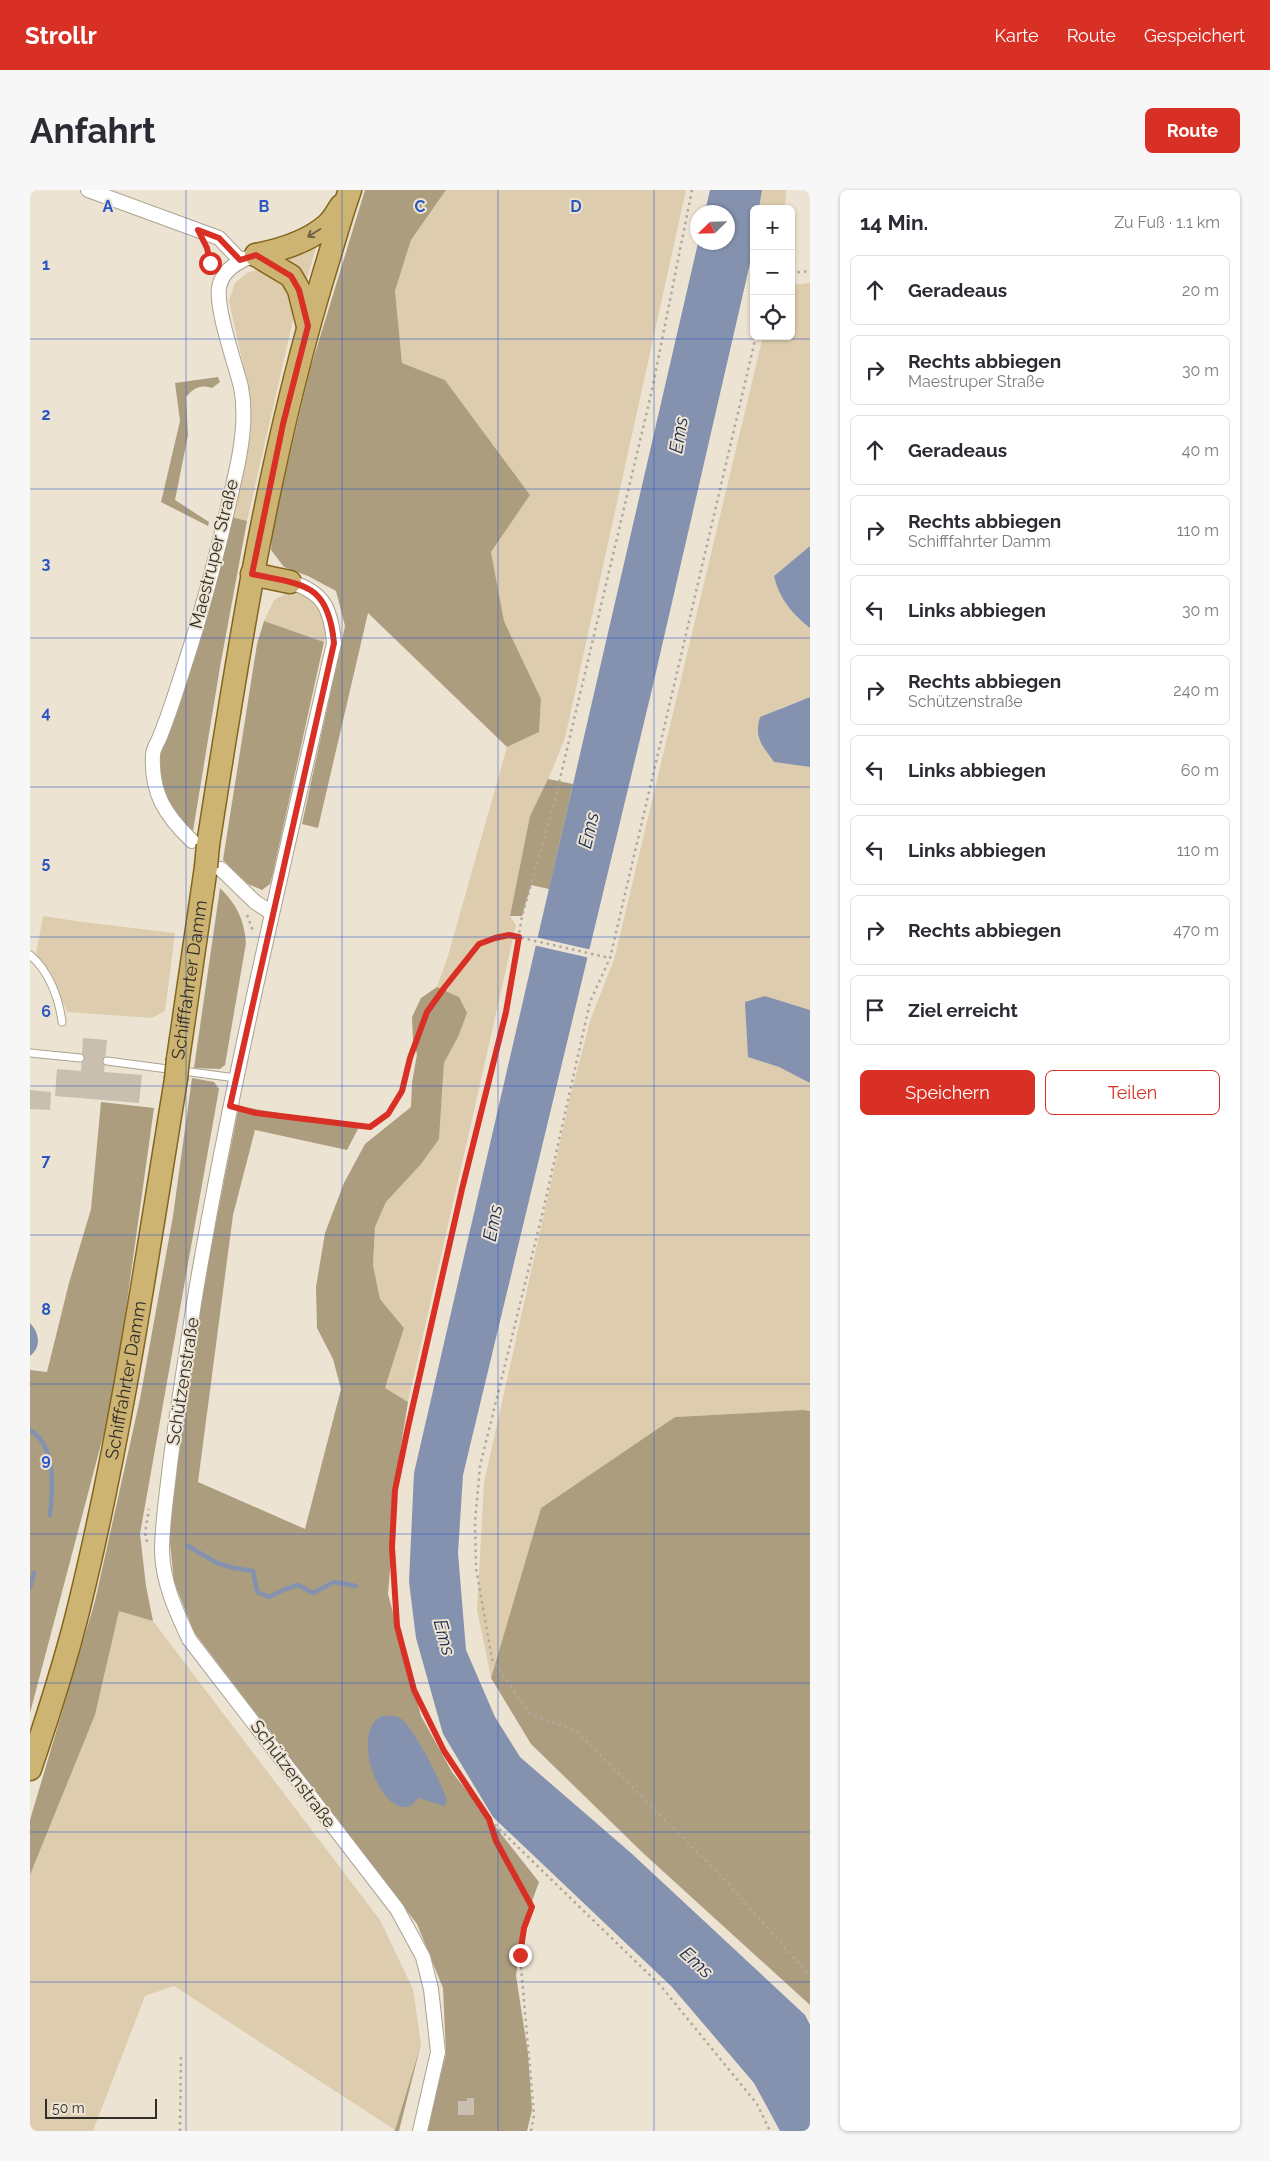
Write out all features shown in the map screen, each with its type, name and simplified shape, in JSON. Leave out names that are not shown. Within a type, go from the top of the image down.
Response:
[{"type":"main road","points":[[248,258],[281,250],[302,240],[327,224],[348,194]]},
{"type":"main road","name":"Schifffahrter Damm","points":[[30,1769],[79,1608],[105,1495],[146,1272],[177,1069],[213,868],[200,843],[281,433],[308,326],[348,194]]},
{"type":"main road","points":[[248,258],[291,276],[299,290],[308,326]]},
{"type":"main road","points":[[252,574],[290,582]]},
{"type":"street","points":[[88,190],[219,238],[248,258]]},
{"type":"street","name":"Maestruper Straße","points":[[200,843],[174,824],[162,806],[155,785],[153,753],[161,736],[185,665],[217,554],[235,478],[244,421],[241,389],[222,312],[219,288],[226,272],[248,258]]},
{"type":"street","name":"Schützenstraße","points":[[290,582],[307,587],[324,601],[332,621],[334,643],[230,1106],[178,1404],[163,1522],[162,1554],[166,1582],[175,1609],[189,1639],[397,1909],[423,1957],[431,1990],[438,2052],[420,2131]]},
{"type":"street","points":[[213,868],[255,902],[272,913]]},
{"type":"lane","points":[[30,955],[36,960],[49,980],[60,1008],[62,1022]]},
{"type":"lane","points":[[30,1053],[80,1058]]},
{"type":"lane","points":[[107,1061],[236,1078]]},
{"type":"path","points":[[692,190],[650,400],[556,795],[522,916],[506,1012],[460,1199],[408,1427],[395,1490],[392,1547],[397,1626],[414,1690],[444,1751],[489,1819],[660,1985],[757,2104],[770,2131]]},
{"type":"path","points":[[198,230],[207,248],[210,263],[208,276]]},
{"type":"path","points":[[795,273],[810,271]]},
{"type":"path","points":[[755,340],[610,958],[590,1002],[543,1211],[480,1466],[475,1522],[476,1568],[492,1659],[530,1714],[575,1730],[726,1880],[810,1976]]},
{"type":"path","points":[[245,911],[254,937]]},
{"type":"path","points":[[230,1106],[256,1113],[370,1127],[388,1114],[402,1091],[410,1058],[427,1012],[479,944],[509,935],[610,958]]},
{"type":"path","points":[[149,1550],[145,1534],[150,1504]]},
{"type":"path","points":[[489,1819],[496,1841],[532,1907],[524,1928],[520,1955],[534,2115],[531,2131]]},
{"type":"path","points":[[180,2131],[181,2054]]},
{"type":"shaded area","points":[[365,190],[446,190],[411,240],[395,291],[402,363],[445,380],[530,495],[491,552],[504,621],[541,699],[539,732],[507,747],[368,613],[318,828],[302,824],[345,626],[336,591],[308,576],[284,567],[271,550],[273,525],[310,370]]},
{"type":"shaded area","points":[[446,190],[686,190],[565,738],[543,792],[530,816],[510,916],[516,925],[408,1402],[385,1389],[404,1328],[380,1299],[373,1265],[375,1227],[386,1202],[439,1139],[444,1063],[458,1037],[459,997],[437,987],[448,956],[507,747],[539,732],[541,699],[504,621],[491,552],[530,495],[445,380],[402,363],[395,291],[411,240]]},
{"type":"shaded area","points":[[762,190],[786,190],[785,205],[760,205]]},
{"type":"shaded area","points":[[317,245],[306,281],[278,257]]},
{"type":"shaded area","points":[[262,270],[282,277],[297,303],[247,521],[232,517],[251,433],[249,391],[229,301],[235,283],[248,272]]},
{"type":"shaded area","points":[[810,283],[810,546],[774,576],[797,617],[810,628],[810,697],[778,709],[774,762],[810,767],[810,1010],[765,996],[749,1057],[779,1067],[810,1083],[810,1411],[675,1417],[541,1508],[491,1678],[477,1610],[484,1483],[570,1097],[591,1018],[614,960],[762,340],[795,340],[795,285]]},
{"type":"shaded area","points":[[218,377],[220,382],[212,388],[204,386],[198,388],[186,397],[188,435],[175,500],[209,522],[208,526],[161,502],[180,421],[175,383]]},
{"type":"shaded area","points":[[232,517],[247,521],[220,667],[193,831],[176,813],[166,796],[163,786],[160,752]]},
{"type":"shaded area","points":[[289,592],[307,595],[322,611],[328,629],[324,642],[264,621],[274,600]]},
{"type":"shaded area","points":[[264,621],[324,642],[273,873],[270,884],[262,890],[248,884],[223,860],[257,644]]},
{"type":"shaded area","points":[[548,779],[573,784],[549,889],[531,885],[522,916],[510,916],[530,816]]},
{"type":"shaded area","points":[[220,888],[239,913],[246,943],[225,1065],[220,1069],[194,1068]]},
{"type":"shaded area","points":[[43,916],[175,933],[165,1011],[152,1018],[67,1012],[50,971],[36,954]]},
{"type":"shaded area","points":[[437,987],[459,997],[467,1013],[458,1037],[444,1063],[439,1139],[421,1164],[386,1202],[375,1227],[373,1265],[380,1299],[404,1328],[385,1388],[408,1402],[400,1452],[388,1594],[421,1716],[452,1772],[539,1882],[522,1929],[516,1976],[528,2053],[532,2110],[527,2131],[426,2131],[446,2054],[443,1988],[417,1924],[194,1632],[174,1582],[168,1523],[184,1407],[206,1272],[239,1106],[359,1127],[347,1150],[255,1130],[233,1215],[198,1482],[305,1529],[341,1389],[333,1359],[317,1328],[316,1287],[325,1233],[344,1183],[365,1144],[411,1107],[412,1083],[417,1054],[413,1041],[412,1017],[421,998]]},
{"type":"shaded area","points":[[192,1078],[214,1082],[219,1089],[140,1534],[146,1586],[153,1621],[119,1611],[95,1715],[30,1875],[30,1820],[95,1601],[140,1399],[173,1216]]},
{"type":"shaded area","points":[[101,1102],[154,1108],[114,1395],[30,1713],[30,1370],[47,1372],[69,1283],[91,1209]]},
{"type":"shaded area","points":[[810,1411],[810,2005],[643,1853],[531,1744],[491,1678],[541,1508],[675,1417]]},
{"type":"shaded area","points":[[119,1610],[153,1621],[380,1920],[413,1989],[421,2044],[395,2130],[174,1986],[145,1996],[93,2131],[30,2131],[30,1875],[95,1715]]},
{"type":"shaded area","points":[[421,2044],[399,2131],[394,2131],[395,2130]]},
{"type":"water","name":"Ems","points":[[710,190],[762,190],[760,205],[750,205],[750,263],[653,685],[463,1475],[458,1553],[466,1650],[495,1717],[520,1757],[631,1853],[805,2015],[810,2025],[810,2131],[780,2131],[754,2083],[672,1987],[493,1817],[443,1734],[416,1638],[409,1582],[414,1473],[696,250],[735,250],[735,205],[707,205]]},
{"type":"water","points":[[810,546],[810,628],[787,605],[779,591],[774,576]]},
{"type":"water","points":[[810,697],[810,767],[774,762],[760,741],[758,724],[760,717]]},
{"type":"water","points":[[765,996],[810,1010],[810,1083],[779,1067],[748,1057],[745,1002]]},
{"type":"water","points":[[30,1323],[37,1335],[38,1344],[30,1356]]},
{"type":"water","points":[[382,1716],[398,1717],[404,1721],[417,1739],[445,1794],[447,1802],[444,1806],[418,1798],[409,1807],[396,1805],[386,1796],[377,1783],[371,1768],[368,1737],[373,1724]]},
{"type":"pier","points":[[535,937],[592,950],[590,958],[533,945]]},
{"type":"building","points":[[83,1038],[107,1040],[104,1072],[142,1075],[139,1103],[55,1096],[57,1069],[81,1071]]},
{"type":"building","points":[[30,1090],[51,1092],[50,1110],[30,1109]]},
{"type":"building","points":[[467,2098],[474,2098],[474,2115],[458,2115],[458,2101],[467,2101]]},
{"type":"waterway","points":[[30,1430],[45,1446],[49,1457],[52,1481],[50,1515]]},
{"type":"waterway","points":[[188,1546],[217,1563],[253,1571],[257,1592],[269,1597],[298,1585],[313,1593],[334,1582],[356,1586]]},
{"type":"waterway","points":[[30,1588],[34,1573]]},
{"type":"route","points":[[210,263],[207,248],[198,230],[219,238],[240,260],[256,255],[280,269],[291,276],[299,290],[308,326],[283,424],[252,574],[307,587],[324,601],[332,621],[334,643],[230,1106],[256,1113],[370,1127],[388,1114],[402,1091],[410,1058],[427,1012],[444,988],[479,944],[509,935],[519,937],[506,1012],[462,1189],[408,1427],[395,1490],[392,1547],[397,1626],[414,1690],[444,1751],[482,1805],[496,1841],[532,1907],[524,1928],[520,1955]]}]
